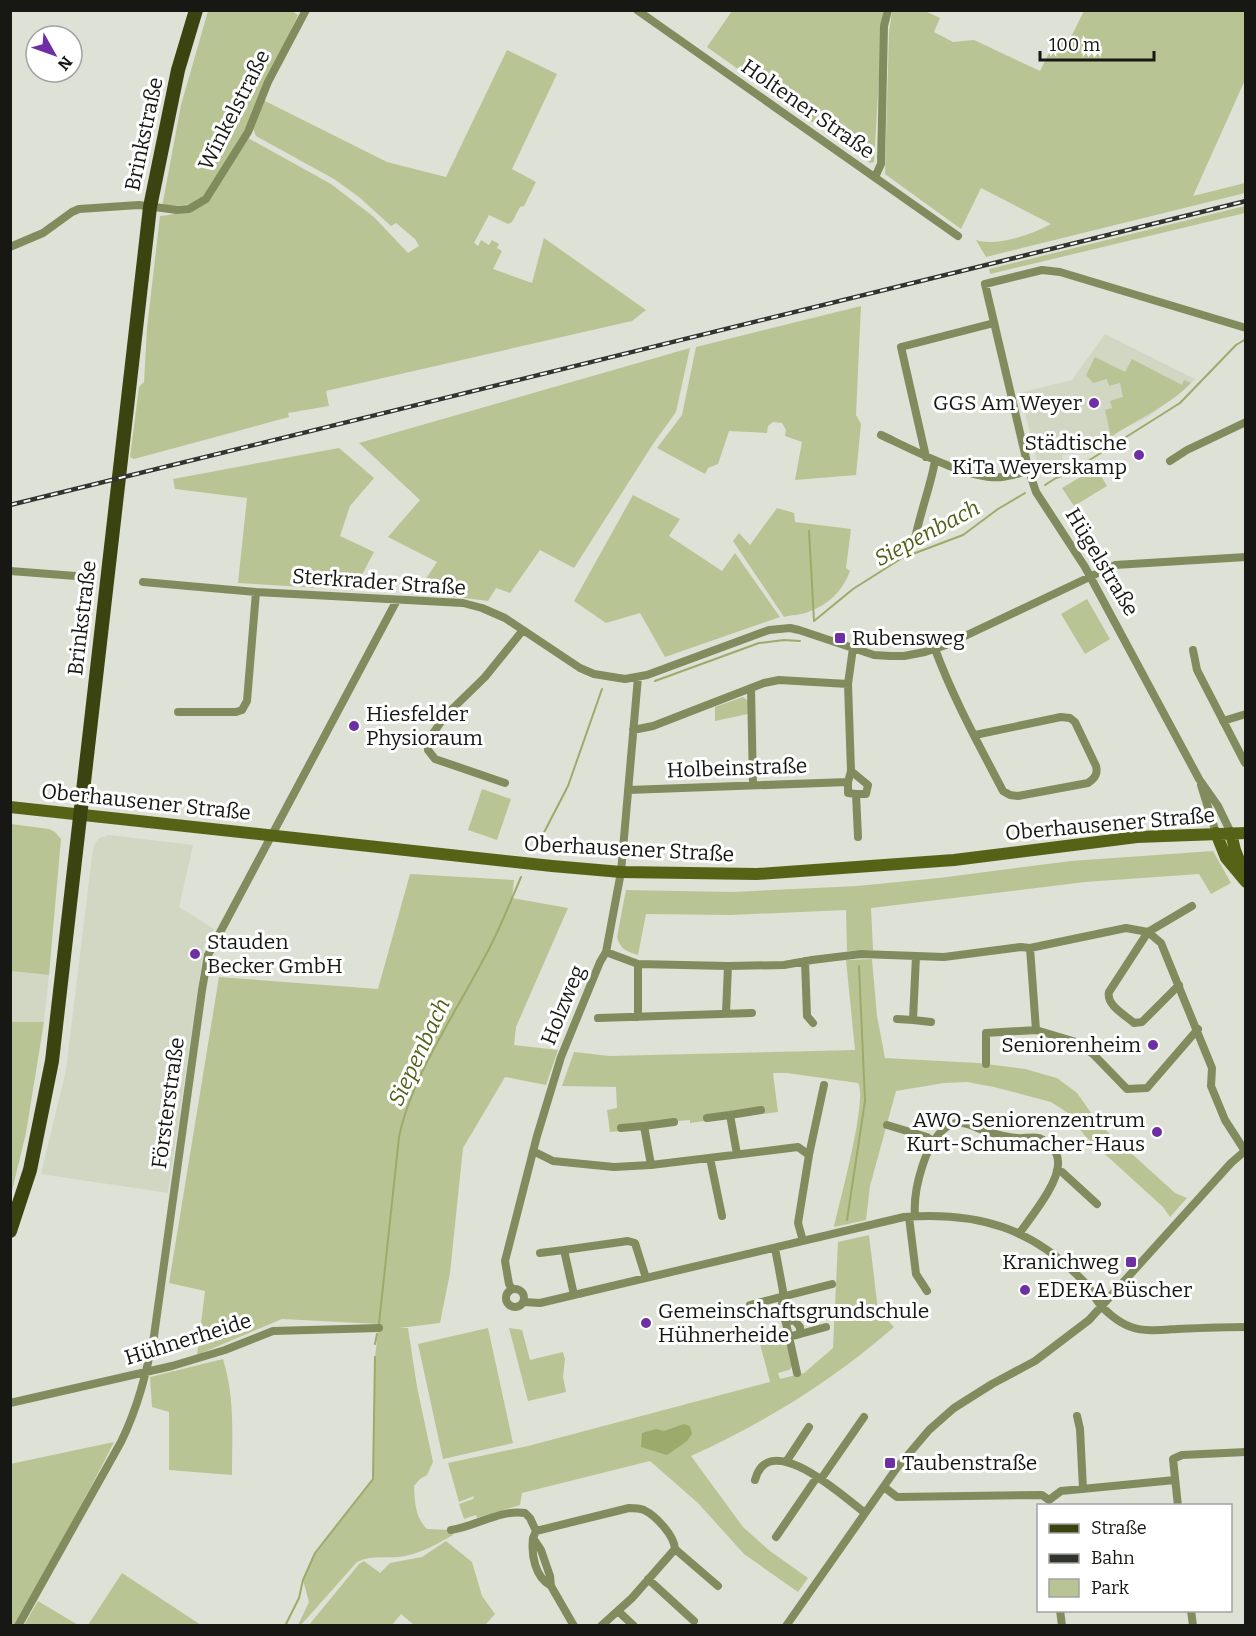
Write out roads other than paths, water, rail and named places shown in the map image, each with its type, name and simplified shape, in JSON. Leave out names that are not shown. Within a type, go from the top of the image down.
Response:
[{"type":"main road","name":"Brinkstraße","points":[[10,1231],[30,1170],[52,1061],[150,207],[178,70],[196,10]]},
{"type":"main road","name":"Oberhausener Straße","points":[[10,807],[621,872],[757,874],[860,868],[954,860],[1137,837],[1245,833]]},
{"type":"main road","name":"Hügelstraße","points":[[1231,832],[1245,880]]},
{"type":"main road","name":"Hügelstraße","points":[[1215,833],[1226,858],[1245,880]]},
{"type":"street","name":"Winkelstraße","points":[[10,247],[43,233],[79,209],[139,205],[163,209],[189,209],[199,204],[213,191],[248,132],[267,82],[306,10]]},
{"type":"street","name":"Holtener Straße","points":[[637,10],[958,237]]},
{"type":"street","points":[[874,177],[881,164],[885,26],[888,10]]},
{"type":"street","name":"Hügelstraße","points":[[1231,832],[1218,806],[1199,779],[1085,567],[1036,492],[985,284],[1042,270],[1060,272],[1245,328]]},
{"type":"street","points":[[914,544],[918,523],[930,489],[930,459],[901,347],[994,323]]},
{"type":"street","points":[[1170,461],[1187,450],[1245,422]]},
{"type":"street","points":[[880,435],[930,459],[987,477],[1001,477],[1029,471]]},
{"type":"street","name":"Sterkrader Straße","points":[[143,582],[256,592],[463,603],[482,608],[504,618],[580,668],[594,674],[625,680],[769,630],[790,628],[874,655],[904,656],[935,649],[1115,565],[1245,557]]},
{"type":"street","points":[[10,571],[76,576]]},
{"type":"street","points":[[178,712],[236,712],[245,707],[248,701],[256,592]]},
{"type":"street","name":"Försterstraße","points":[[18,1626],[134,1416],[147,1372],[208,955],[397,600]]},
{"type":"street","points":[[505,783],[435,759],[428,750],[428,743],[445,716],[485,677],[523,630]]},
{"type":"street","points":[[851,771],[868,785],[866,794],[848,794],[851,771],[848,684],[853,648]]},
{"type":"street","points":[[935,649],[944,672],[975,735],[1003,791],[1018,796],[1088,783],[1097,772],[1075,722],[1070,718],[1061,717],[975,735]]},
{"type":"street","points":[[1193,650],[1197,670],[1245,763]]},
{"type":"street","name":"Holzweg","points":[[511,1290],[504,1275],[505,1260],[533,1151],[561,1056],[606,952],[621,872],[638,677]]},
{"type":"street","points":[[633,730],[653,726],[751,688],[779,680],[848,684]]},
{"type":"street","points":[[751,688],[753,785]]},
{"type":"street","points":[[1223,721],[1245,714]]},
{"type":"street","name":"Hügelstraße","points":[[1199,779],[1215,833]]},
{"type":"street","name":"Holbeinstraße","points":[[628,790],[848,782]]},
{"type":"street","points":[[856,794],[858,837]]},
{"type":"street","points":[[1179,984],[1142,1022],[1134,1023],[1110,1002],[1108,997],[1148,932],[1192,906]]},
{"type":"street","points":[[606,952],[638,964],[784,965],[861,954],[944,957],[1021,947],[1030,948],[1126,928],[1148,932],[1161,943],[1212,1068],[1210,1086],[1225,1120],[1245,1150],[1089,1320],[1040,1357],[954,1408],[929,1430],[865,1513],[786,1626]]},
{"type":"street","points":[[1030,948],[1036,1030]]},
{"type":"street","points":[[913,1020],[915,957]]},
{"type":"street","points":[[805,961],[807,1016],[813,1023]]},
{"type":"street","points":[[638,964],[638,1017]]},
{"type":"street","points":[[726,1013],[728,966]]},
{"type":"street","points":[[598,1018],[752,1013]]},
{"type":"street","points":[[897,1019],[932,1022]]},
{"type":"street","points":[[986,1064],[986,1033],[1036,1030],[1076,1042],[1093,1054],[1127,1089],[1147,1088],[1198,1029]]},
{"type":"street","points":[[803,1241],[798,1223],[824,1085]]},
{"type":"street","points":[[706,1118],[761,1110]]},
{"type":"street","points":[[730,1115],[737,1154]]},
{"type":"street","points":[[621,1128],[674,1122]]},
{"type":"street","points":[[927,1291],[916,1274],[912,1217],[918,1178],[934,1142],[950,1125],[970,1124],[989,1132],[1019,1139],[1033,1137],[1046,1142],[1055,1150],[1059,1163],[1057,1170],[1044,1199],[1018,1234]]},
{"type":"street","points":[[887,1125],[927,1137],[934,1142]]},
{"type":"street","points":[[644,1126],[651,1166]]},
{"type":"street","points":[[533,1151],[553,1161],[614,1167],[651,1166],[798,1146],[809,1155]]},
{"type":"street","points":[[710,1158],[722,1216]]},
{"type":"street","points":[[1057,1170],[1096,1203]]},
{"type":"street","points":[[511,1290],[506,1297],[511,1306],[519,1306],[524,1302],[540,1303],[849,1229],[912,1217],[950,1215],[995,1224],[1035,1242],[1058,1258],[1087,1285],[1102,1306],[1132,1328],[1148,1330],[1245,1327]]},
{"type":"street","points":[[540,1253],[628,1241],[637,1246],[646,1278]]},
{"type":"street","points":[[776,1248],[783,1297],[782,1305],[797,1373]]},
{"type":"street","points":[[564,1250],[574,1295]]},
{"type":"street","points":[[750,1305],[832,1284]]},
{"type":"street","points":[[498,1288],[519,1289],[522,1291],[524,1302]]},
{"type":"street","points":[[785,1320],[795,1321],[800,1334]]},
{"type":"street","points":[[788,1338],[826,1327]]},
{"type":"street","name":"Hühnerheide","points":[[10,1403],[147,1372],[216,1353],[273,1331],[379,1328]]},
{"type":"street","points":[[1077,1416],[1080,1429],[1083,1489]]},
{"type":"street","points":[[776,1537],[864,1417]]},
{"type":"street","points":[[786,1462],[809,1427]]},
{"type":"street","points":[[1178,1504],[1173,1459],[1182,1455],[1245,1452]]},
{"type":"street","points":[[755,1480],[764,1464],[776,1461],[797,1464],[865,1513]]},
{"type":"street","points":[[884,1487],[897,1497],[1042,1495],[1049,1503],[1061,1491],[1175,1480]]},
{"type":"street","points":[[534,1535],[629,1508],[638,1508],[651,1515],[672,1537],[675,1549],[718,1586]]},
{"type":"street","points":[[451,1530],[463,1529],[512,1512],[525,1513],[530,1518],[550,1576],[551,1586],[573,1625]]},
{"type":"street","points":[[601,1626],[618,1611],[675,1549]]},
{"type":"street","points":[[648,1579],[694,1621]]},
{"type":"street","points":[[618,1611],[634,1626]]},
{"type":"waterway","name":"Siepenbach","points":[[1045,485],[1069,473],[1180,403],[1236,345],[1246,339]]},
{"type":"waterway","name":"Siepenbach","points":[[814,621],[853,589],[902,558],[963,535],[998,509],[1025,493]]},
{"type":"waterway","points":[[809,531],[814,621]]},
{"type":"waterway","name":"Siepenbach","points":[[655,681],[759,643],[800,641]]},
{"type":"waterway","name":"Siepenbach","points":[[536,848],[568,786],[602,689]]},
{"type":"waterway","name":"Siepenbach","points":[[379,1324],[399,1137],[405,1115],[423,1069],[488,950],[521,877]]},
{"type":"waterway","points":[[847,1220],[865,1101],[859,966]]},
{"type":"waterway","points":[[375,1344],[377,1334]]},
{"type":"waterway","name":"Siepenbach","points":[[285,1626],[299,1598],[303,1580],[315,1553],[373,1479],[375,1357]]},
{"type":"railway","points":[[10,505],[1246,201]]},
{"type":"place","name":"GGS Am Weyer","points":[[1094,403]]},
{"type":"place","name":"Städtische KiTa Weyerskamp","points":[[1139,455]]},
{"type":"place","name":"Rubensweg","points":[[840,638]]},
{"type":"place","name":"Hiesfelder Physioraum","points":[[354,726]]},
{"type":"place","name":"Stauden Becker GmbH","points":[[195,954]]},
{"type":"place","name":"Seniorenheim","points":[[1153,1045]]},
{"type":"place","name":"AWO-Seniorenzentrum Kurt-Schumacher-Haus","points":[[1157,1132]]},
{"type":"place","name":"Kranichweg","points":[[1131,1262]]},
{"type":"place","name":"EDEKA Büscher","points":[[1025,1290]]},
{"type":"place","name":"Gemeinschaftsgrundschule Hühnerheide","points":[[646,1323]]},
{"type":"place","name":"Taubenstraße","points":[[890,1463]]}]
